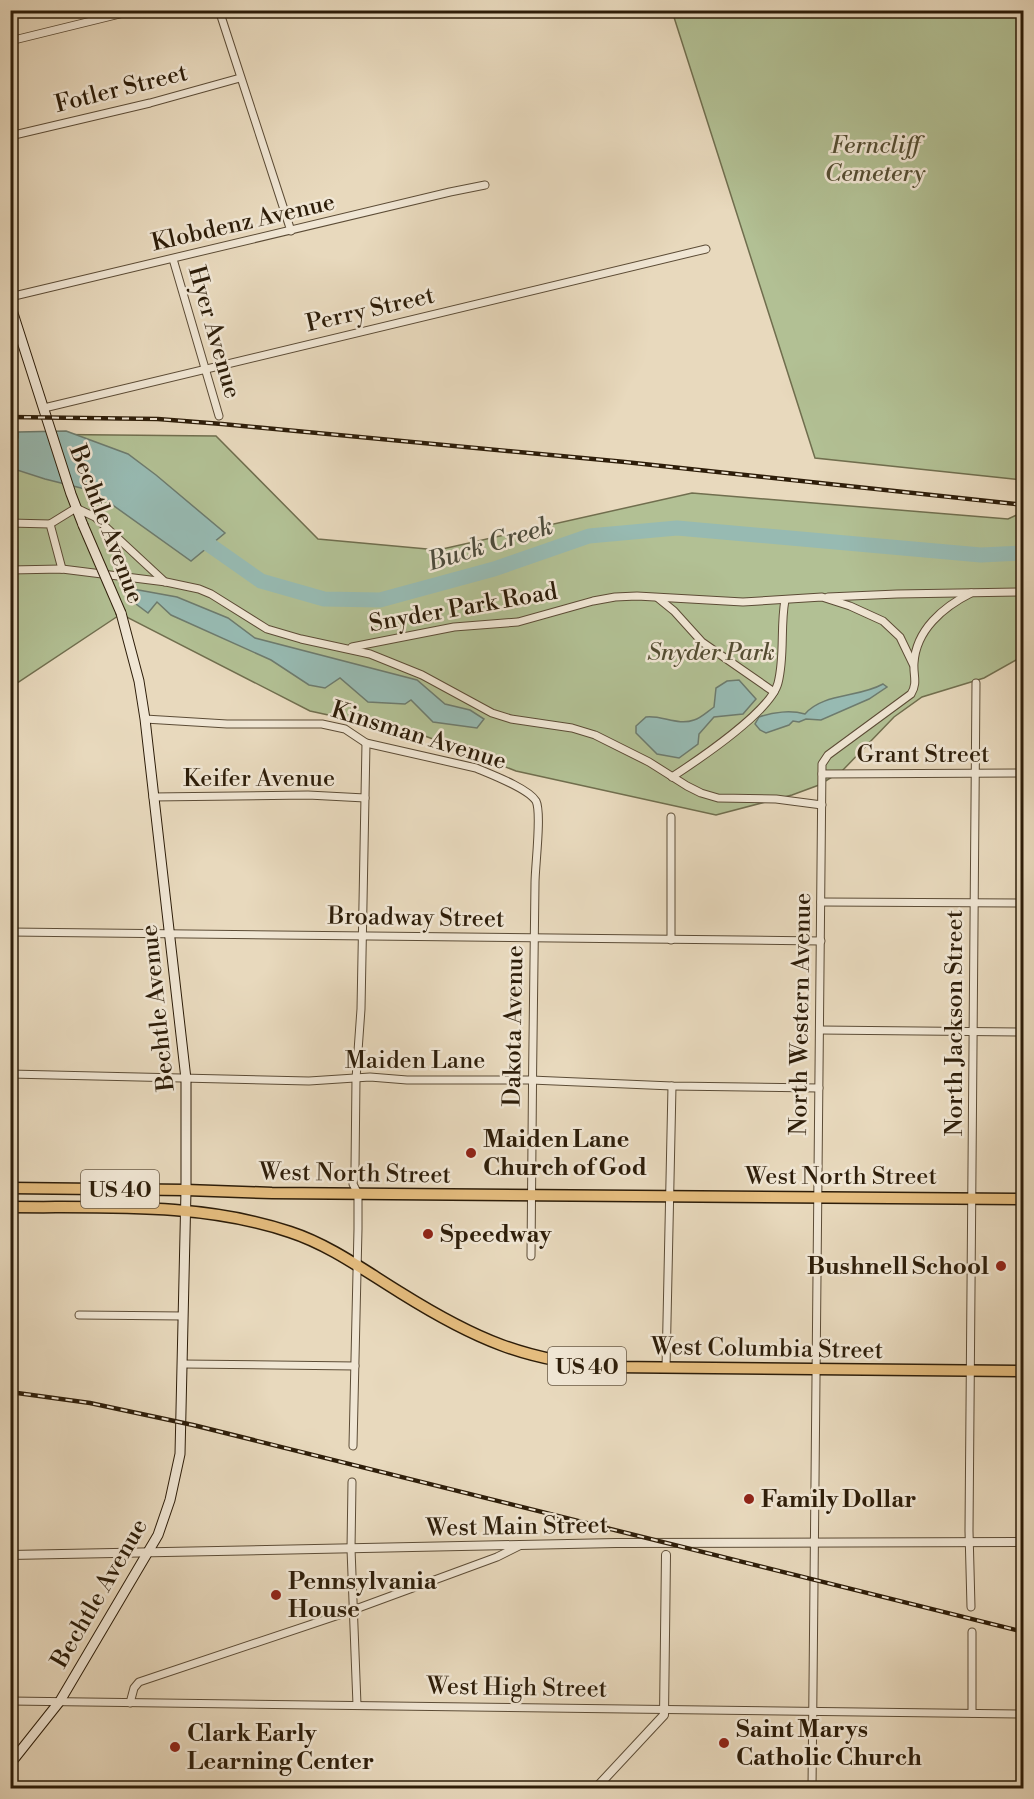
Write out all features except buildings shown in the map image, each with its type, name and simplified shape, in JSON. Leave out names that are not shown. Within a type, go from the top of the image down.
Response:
[{"type":"main road","name":"Bechtle Avenue","points":[[10,304],[76,508],[121,614],[139,681],[186,1079],[180,1454],[170,1500],[158,1535],[60,1701],[10,1764]]},
{"type":"main road","name":"West North Street","points":[[10,1188],[358,1194],[1023,1199]]},
{"type":"main road","name":"US 40","points":[[10,1207],[185,1211]]},
{"type":"main road","name":"West Columbia Street","points":[[185,1211],[228,1216],[290,1232],[357,1266],[465,1330],[502,1346],[536,1357],[581,1365],[666,1368],[1023,1371]]},
{"type":"street","points":[[10,41],[136,10]]},
{"type":"street","points":[[219,10],[291,231]]},
{"type":"street","name":"Fotler Street","points":[[10,136],[150,103],[240,78]]},
{"type":"street","name":"Klobdenz Avenue","points":[[10,297],[485,185]]},
{"type":"street","name":"Perry Street","points":[[44,408],[706,249]]},
{"type":"street","name":"Hyer Avenue","points":[[173,258],[219,416]]},
{"type":"street","points":[[10,523],[50,524],[76,508],[95,517],[166,582]]},
{"type":"street","points":[[50,524],[62,568]]},
{"type":"street","name":"Snyder Park Road","points":[[10,570],[62,568],[166,582],[211,594],[267,629],[370,654],[422,675],[492,713],[511,719],[572,728],[595,735],[641,757],[687,786],[718,798],[776,799],[822,805]]},
{"type":"street","name":"Snyder Park Road","points":[[346,647],[454,627],[518,622],[604,599],[637,596],[714,601],[1023,592]]},
{"type":"street","name":"North Western Avenue","points":[[812,1788],[822,764],[828,755],[911,694],[916,682],[914,664],[918,649],[930,624],[946,607],[971,593]]},
{"type":"street","points":[[657,597],[674,611],[702,642],[774,692]]},
{"type":"street","name":"Snyder Park Road","points":[[822,597],[850,606],[883,621],[900,637],[914,664]]},
{"type":"street","points":[[672,777],[715,747],[767,702],[774,692],[780,675],[785,600]]},
{"type":"street","name":"North Jackson Street","points":[[971,1607],[976,683]]},
{"type":"street","name":"Kinsman Avenue","points":[[145,719],[227,724],[328,725],[345,729],[366,743],[476,768],[528,794],[536,801],[538,813],[535,868]]},
{"type":"street","points":[[353,1446],[358,1194],[353,1184],[356,1079],[361,1010],[366,743]]},
{"type":"street","name":"Grant Street","points":[[822,774],[1023,773]]},
{"type":"street","name":"Keifer Avenue","points":[[153,797],[308,795],[365,798]]},
{"type":"street","points":[[671,817],[671,940]]},
{"type":"street","name":"Dakota Avenue","points":[[531,1256],[531,1080],[535,868]]},
{"type":"street","points":[[821,902],[1023,903]]},
{"type":"street","points":[[12,932],[12,1074]]},
{"type":"street","name":"Broadway Street","points":[[12,932],[821,941]]},
{"type":"street","points":[[820,1030],[1023,1032]]},
{"type":"street","name":"Maiden Lane","points":[[12,1074],[309,1081],[370,1077],[407,1080],[531,1080],[672,1086],[819,1088]]},
{"type":"street","points":[[666,1368],[672,1086]]},
{"type":"street","points":[[79,1316],[183,1316]]},
{"type":"street","points":[[183,1364],[355,1366]]},
{"type":"street","points":[[352,1482],[351,1549],[357,1705]]},
{"type":"street","name":"West Main Street","points":[[10,1555],[521,1545],[1023,1542]]},
{"type":"street","points":[[130,1702],[134,1688],[139,1682],[353,1610],[497,1557],[521,1545]]},
{"type":"street","points":[[596,1788],[664,1715],[666,1555]]},
{"type":"street","points":[[972,1632],[972,1713]]},
{"type":"street","name":"West High Street","points":[[10,1701],[1023,1714]]},
{"type":"green space","name":"Ferncliff Cemetery","points":[[672,11],[1023,11],[1023,480],[815,458]]},
{"type":"green space","name":"Snyder Park","points":[[11,434],[216,436],[318,539],[438,550],[692,493],[1008,519],[1023,512],[1023,656],[984,678],[922,697],[894,717],[842,771],[819,785],[792,795],[716,815],[516,771],[425,736],[310,711],[121,614],[11,687]]},
{"type":"water","points":[[66,431],[128,454],[225,533],[191,561],[93,491],[17,470],[18,432]]},
{"type":"water","points":[[122,587],[177,597],[228,618],[255,638],[417,680],[445,704],[470,710],[484,719],[477,728],[433,722],[411,700],[405,704],[368,702],[340,678],[325,688],[309,685],[271,660],[171,615],[157,602],[148,613],[132,601]]},
{"type":"water","points":[[739,680],[756,699],[743,714],[714,717],[699,734],[698,744],[679,758],[657,754],[636,733],[636,726],[646,717],[682,722],[697,719],[714,707],[716,688],[727,681]]},
{"type":"water","points":[[883,684],[887,687],[869,699],[821,720],[793,721],[789,725],[766,733],[755,724],[759,717],[764,715],[788,712],[805,714],[821,702],[863,692]]},
{"type":"waterway","name":"Buck Creek","points":[[10,446],[27,446],[38,449]]},
{"type":"waterway","name":"Buck Creek","points":[[194,534],[261,581],[324,599],[380,600],[494,569],[589,536],[677,528],[981,555],[1024,553]]},
{"type":"railway","points":[[10,417],[158,419],[222,424],[625,462],[1024,505]]},
{"type":"railway","points":[[10,1392],[90,1403],[193,1425],[1024,1632]]},
{"type":"place","name":"Maiden Lane Church of God","points":[[471,1153]]},
{"type":"place","name":"Speedway","points":[[428,1234]]},
{"type":"place","name":"Bushnell School","points":[[1001,1266]]},
{"type":"place","name":"Family Dollar","points":[[749,1499]]},
{"type":"place","name":"Pennsylvania House","points":[[276,1595]]},
{"type":"place","name":"Saint Marys Catholic Church","points":[[724,1743]]},
{"type":"place","name":"Clark Early Learning Center","points":[[175,1747]]}]
